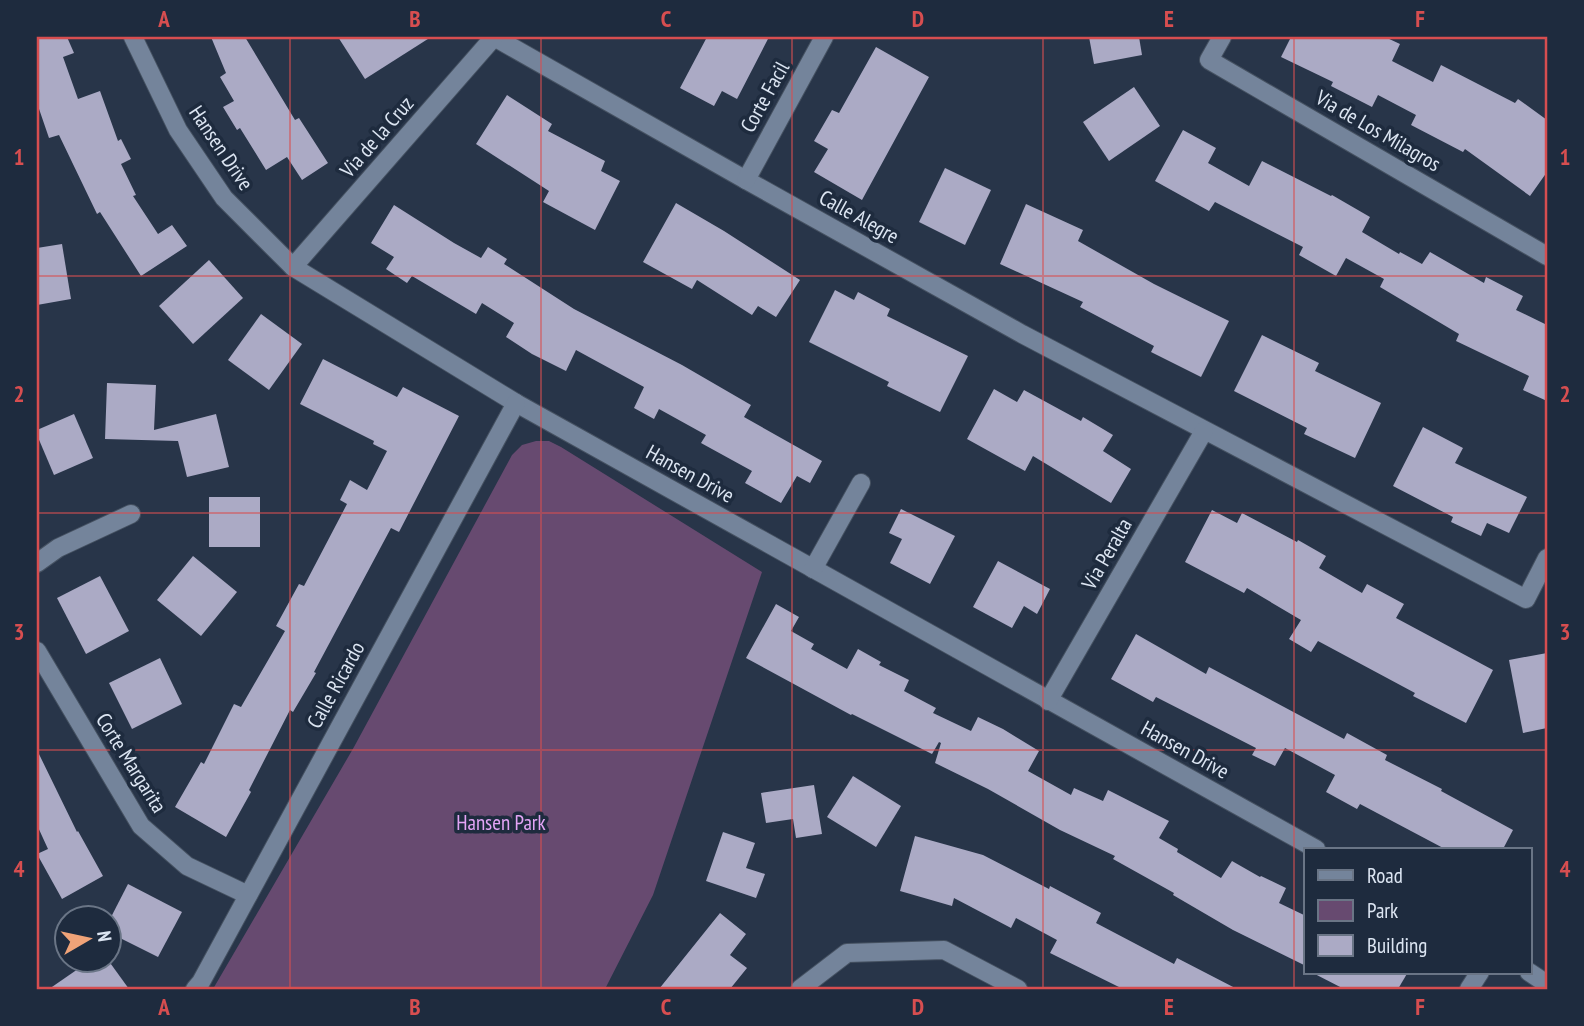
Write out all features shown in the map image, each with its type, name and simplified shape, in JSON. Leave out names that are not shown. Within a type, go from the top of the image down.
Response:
[{"type":"street","name":"Hansen Drive","points":[[132,37],[178,130],[225,198],[293,267],[516,403],[1315,848]]},
{"type":"street","name":"Via de la Cruz","points":[[293,267],[494,37]]},
{"type":"street","name":"Calle Alegre","points":[[494,37],[1034,340],[1204,431]]},
{"type":"street","name":"Corte Facil","points":[[746,180],[824,37]]},
{"type":"street","name":"Via de Los Milagros","points":[[1222,37],[1209,60],[1547,256]]},
{"type":"street","name":"Calle Ricardo","points":[[195,989],[516,403]]},
{"type":"street","points":[[1204,431],[1526,599],[1547,558]]},
{"type":"street","name":"Via Peralta","points":[[1048,701],[1204,431]]},
{"type":"street","points":[[813,569],[860,483]]},
{"type":"street","points":[[37,564],[58,548],[131,514]]},
{"type":"street","name":"Corte Margarita","points":[[37,651],[141,826],[187,866],[248,895]]},
{"type":"street","points":[[800,989],[847,953],[944,950],[1018,989]]},
{"type":"street","points":[[1532,974],[1547,985]]},
{"type":"green space","name":"Hansen Park","points":[[549,441],[561,447],[762,572],[653,895],[605,989],[213,989],[354,747],[512,455],[522,445]]},
{"type":"building","points":[[37,37],[67,37],[74,53],[63,57],[78,99],[100,91],[118,141],[121,139],[131,159],[121,164],[136,195],[133,196],[158,234],[172,225],[187,246],[141,276],[100,212],[97,214],[59,135],[49,138],[37,103]]},
{"type":"building","points":[[211,37],[245,37],[295,120],[299,118],[328,163],[302,180],[287,157],[266,170],[240,128],[237,130],[223,107],[234,101],[220,77],[226,73]]},
{"type":"building","points":[[338,37],[431,37],[365,79]]},
{"type":"building","points":[[707,37],[769,37],[737,99],[722,91],[714,106],[680,88]]},
{"type":"building","points":[[1089,37],[1139,37],[1142,55],[1094,64]]},
{"type":"building","points":[[1291,37],[1385,37],[1400,44],[1392,61],[1433,82],[1441,65],[1515,103],[1518,99],[1547,120],[1547,172],[1530,196],[1465,149],[1463,152],[1411,125],[1416,115],[1378,95],[1372,107],[1331,86],[1333,82],[1281,57]]},
{"type":"building","points":[[876,47],[929,77],[862,200],[814,172],[828,149],[814,141],[832,110],[839,113]]},
{"type":"building","points":[[1134,87],[1160,126],[1109,161],[1083,122]]},
{"type":"building","points":[[507,95],[552,124],[548,131],[605,161],[601,171],[620,181],[595,230],[543,202],[549,191],[476,144]]},
{"type":"building","points":[[1183,130],[1216,148],[1208,163],[1249,186],[1262,161],[1370,217],[1362,232],[1399,254],[1400,252],[1422,264],[1430,252],[1484,283],[1486,277],[1523,296],[1516,310],[1547,325],[1547,401],[1523,390],[1529,376],[1456,341],[1459,334],[1380,287],[1384,279],[1346,258],[1336,276],[1299,255],[1303,247],[1215,202],[1209,211],[1155,181]]},
{"type":"building","points":[[945,168],[991,190],[965,245],[919,222]]},
{"type":"building","points":[[676,203],[800,280],[776,317],[758,306],[752,315],[697,280],[692,289],[643,262]]},
{"type":"building","points":[[1026,204],[1083,230],[1078,241],[1154,284],[1229,321],[1201,377],[1151,352],[1154,346],[1080,307],[1083,302],[1000,264]]},
{"type":"building","points":[[394,205],[481,258],[488,247],[507,259],[504,264],[574,309],[682,365],[751,405],[744,417],[822,461],[810,483],[797,476],[781,503],[745,483],[752,471],[701,443],[706,435],[659,409],[654,419],[634,408],[644,387],[576,350],[566,371],[506,337],[514,323],[482,303],[476,314],[412,276],[407,283],[386,269],[394,257],[371,243]]},
{"type":"building","points":[[62,244],[71,299],[37,305],[37,248]]},
{"type":"building","points":[[209,260],[243,298],[193,344],[159,306]]},
{"type":"building","points":[[835,290],[854,300],[858,292],[890,309],[887,316],[968,356],[940,412],[887,386],[889,382],[809,342]]},
{"type":"building","points":[[261,314],[302,344],[269,390],[228,360]]},
{"type":"building","points":[[1262,335],[1319,363],[1315,371],[1381,403],[1355,458],[1304,434],[1307,428],[1234,391]]},
{"type":"building","points":[[323,359],[397,397],[403,387],[459,416],[399,532],[391,528],[314,672],[316,673],[293,712],[290,710],[226,837],[175,807],[201,762],[204,764],[234,704],[241,707],[285,631],[276,626],[299,584],[304,586],[347,504],[340,500],[350,480],[367,490],[387,451],[373,444],[374,441],[300,404]]},
{"type":"building","points":[[107,383],[156,385],[154,430],[216,414],[229,467],[187,477],[178,441],[105,439]]},
{"type":"building","points":[[994,389],[1017,402],[1024,390],[1081,421],[1083,417],[1113,435],[1103,451],[1131,469],[1111,503],[1033,456],[1025,471],[967,439]]},
{"type":"building","points":[[74,414],[93,458],[54,475],[37,430]]},
{"type":"building","points":[[1423,427],[1463,448],[1455,463],[1527,497],[1509,533],[1487,523],[1481,536],[1451,522],[1453,517],[1393,486]]},
{"type":"building","points":[[209,497],[260,497],[260,547],[209,547]]},
{"type":"building","points":[[901,509],[955,536],[930,584],[890,563],[902,539],[889,533]]},
{"type":"building","points":[[1212,510],[1237,523],[1242,513],[1297,542],[1298,540],[1326,556],[1319,568],[1362,593],[1367,584],[1404,604],[1396,618],[1493,670],[1466,723],[1318,641],[1311,652],[1289,639],[1301,620],[1247,588],[1244,593],[1185,562]]},
{"type":"building","points":[[193,556],[237,592],[201,636],[157,600]]},
{"type":"building","points":[[998,561],[1050,589],[1037,614],[1024,606],[1012,628],[973,607]]},
{"type":"building","points":[[100,576],[129,631],[86,654],[57,598]]},
{"type":"building","points":[[776,604],[799,617],[791,631],[814,644],[811,649],[847,669],[858,649],[881,662],[879,665],[909,680],[904,691],[936,708],[933,713],[971,731],[978,717],[1039,751],[1028,771],[1071,795],[1074,788],[1103,801],[1108,790],[1169,821],[1159,838],[1221,878],[1232,861],[1286,888],[1279,903],[1304,915],[1304,965],[1233,930],[1113,859],[1115,856],[1060,830],[988,789],[935,763],[941,743],[939,742],[932,754],[851,715],[746,658]]},
{"type":"building","points":[[1136,634],[1206,674],[1209,667],[1344,739],[1347,733],[1387,755],[1385,760],[1513,830],[1504,848],[1443,848],[1360,804],[1357,809],[1326,792],[1335,775],[1285,748],[1275,766],[1252,755],[1256,748],[1156,697],[1153,702],[1111,679]]},
{"type":"building","points":[[1547,653],[1547,728],[1523,733],[1509,660]]},
{"type":"building","points":[[160,658],[182,704],[132,729],[109,683]]},
{"type":"building","points":[[37,750],[77,832],[103,876],[62,899],[37,854],[48,849],[37,825]]},
{"type":"building","points":[[853,776],[901,806],[876,847],[827,817]]},
{"type":"building","points":[[814,785],[822,834],[796,838],[793,819],[766,823],[761,793]]},
{"type":"building","points":[[723,832],[755,843],[746,868],[765,874],[756,898],[706,881]]},
{"type":"building","points":[[915,836],[983,855],[1049,889],[1050,886],[1101,913],[1096,923],[1174,964],[1177,958],[1237,989],[1123,989],[1050,953],[1057,940],[1016,918],[1011,928],[954,898],[952,906],[900,891]]},
{"type":"building","points":[[128,884],[182,912],[158,957],[122,939],[122,904],[118,904]]},
{"type":"building","points":[[720,913],[746,934],[730,955],[747,968],[730,989],[659,989]]},
{"type":"building","points":[[71,974],[118,974],[129,989],[49,989]]},
{"type":"building","points":[[1315,974],[1407,974],[1398,989],[1344,989]]}]
